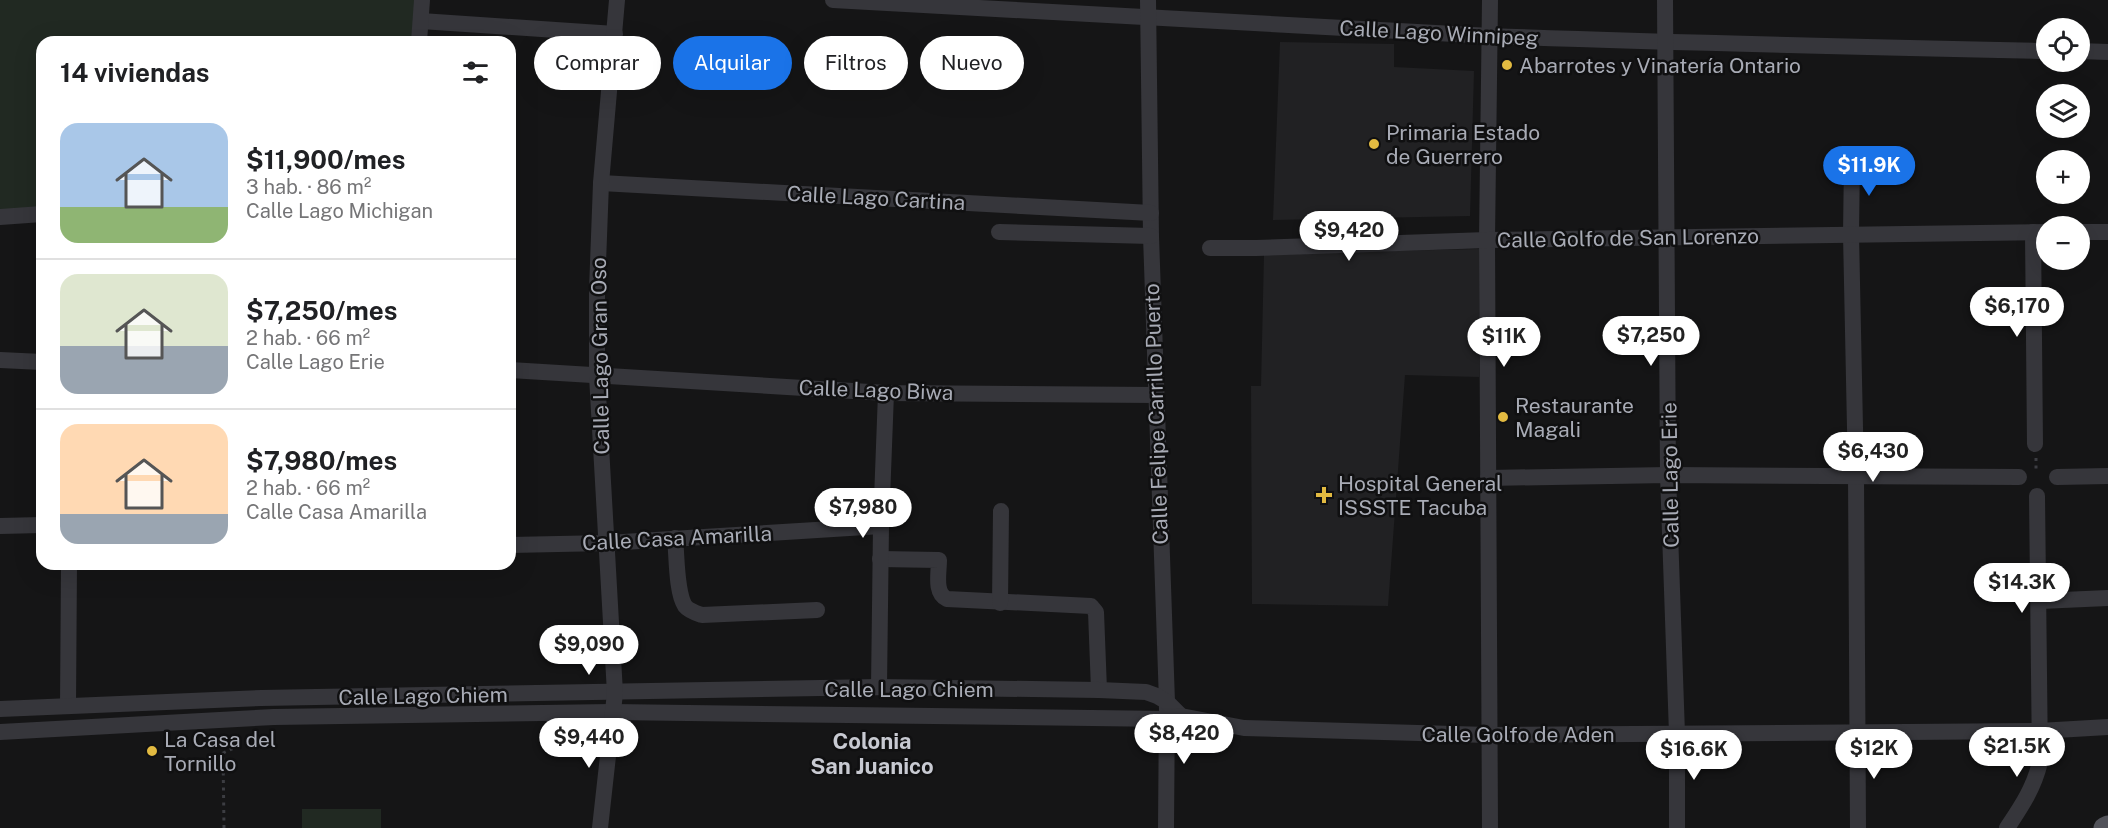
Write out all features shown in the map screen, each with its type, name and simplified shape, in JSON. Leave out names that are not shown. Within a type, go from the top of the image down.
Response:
[{"type":"street","points":[[420,36],[422,0]]},
{"type":"street","name":"Calle Lago Gran Oso","points":[[600,828],[615,693],[597,376],[601,183],[617,0]]},
{"type":"street","name":"Calle Lago Winnipeg","points":[[833,0],[1490,36],[2036,51]]},
{"type":"street","name":"Calle Felipe Carrillo Puerto","points":[[1148,0],[1155,395],[1172,713],[1166,828]]},
{"type":"street","points":[[1490,0],[1487,240],[1490,828]]},
{"type":"street","name":"Calle Lago Erie","points":[[1665,0],[1668,475],[1677,734],[1677,828]]},
{"type":"street","points":[[421,21],[615,34]]},
{"type":"street","points":[[2090,51],[2108,52]]},
{"type":"street","points":[[1852,159],[1858,828]]},
{"type":"street","name":"Calle Lago Cartina","points":[[601,183],[1151,213]]},
{"type":"street","points":[[0,217],[36,214]]},
{"type":"street","points":[[2090,232],[2108,231]]},
{"type":"street","points":[[999,232],[1151,237]]},
{"type":"street","name":"Calle Golfo de San Lorenzo","points":[[1210,248],[1487,240],[2036,232]]},
{"type":"street","points":[[2035,444],[2038,270]]},
{"type":"street","points":[[0,360],[36,362]]},
{"type":"street","name":"Calle Lago Biwa","points":[[516,370],[886,393],[1155,395]]},
{"type":"street","points":[[879,687],[880,559],[886,393]]},
{"type":"street","points":[[1488,478],[1668,475],[2019,477]]},
{"type":"street","points":[[2057,477],[2108,476]]},
{"type":"street","points":[[2007,828],[2029,795],[2040,762],[2040,601],[2037,496]]},
{"type":"street","points":[[1000,510],[1000,603]]},
{"type":"street","points":[[0,526],[36,525]]},
{"type":"street","name":"Calle Casa Amarilla","points":[[516,545],[607,543],[881,526]]},
{"type":"street","points":[[675,538],[682,598],[686,608],[693,612],[702,615],[817,610]]},
{"type":"street","points":[[880,559],[939,560],[939,591],[942,597],[947,599],[1091,606],[1096,612],[1099,690]]},
{"type":"street","points":[[68,705],[69,570]]},
{"type":"street","points":[[2040,601],[2108,598]]},
{"type":"street","name":"Calle Lago Chiem","points":[[0,709],[273,698],[879,687],[1099,690],[1146,693],[1157,696],[1172,713]]},
{"type":"street","name":"Calle Lago Chiem","points":[[0,732],[274,717],[612,712],[1172,713]]},
{"type":"street","name":"Calle Golfo de Aden","points":[[1172,713],[1244,729],[1488,735],[2039,731],[2108,727]]},
{"type":"path","points":[[2019,477],[2036,477],[2035,444]]},
{"type":"path","points":[[224,828],[223,753],[236,747]]},
{"type":"shaded area","points":[[0,0],[418,0],[415,36],[36,36],[36,211],[0,214]]},
{"type":"shaded area","name":"Primaria Estado de Guerrero","points":[[1280,42],[1394,44],[1394,67],[1474,71],[1470,216],[1273,220]]},
{"type":"shaded area","name":"Hospital General ISSSTE Tacuba","points":[[1479,249],[1479,377],[1405,375],[1388,606],[1252,604],[1251,386],[1261,386],[1264,254]]},
{"type":"shaded area","points":[[302,809],[381,809],[381,828],[302,828]]},
{"type":"place","name":"Abarrotes y Vinatería Ontario","points":[[1507,65]]},
{"type":"place","name":"Primaria Estado de Guerrero","points":[[1374,144]]},
{"type":"place","name":"Restaurante Magali","points":[[1503,417]]},
{"type":"place","name":"Hospital General ISSSTE Tacuba","points":[[1324,495]]},
{"type":"place","name":"La Casa del Tornillo","points":[[152,751]]},
{"type":"district","name":"Colonia San Juanico","points":[[872,754]]}]
